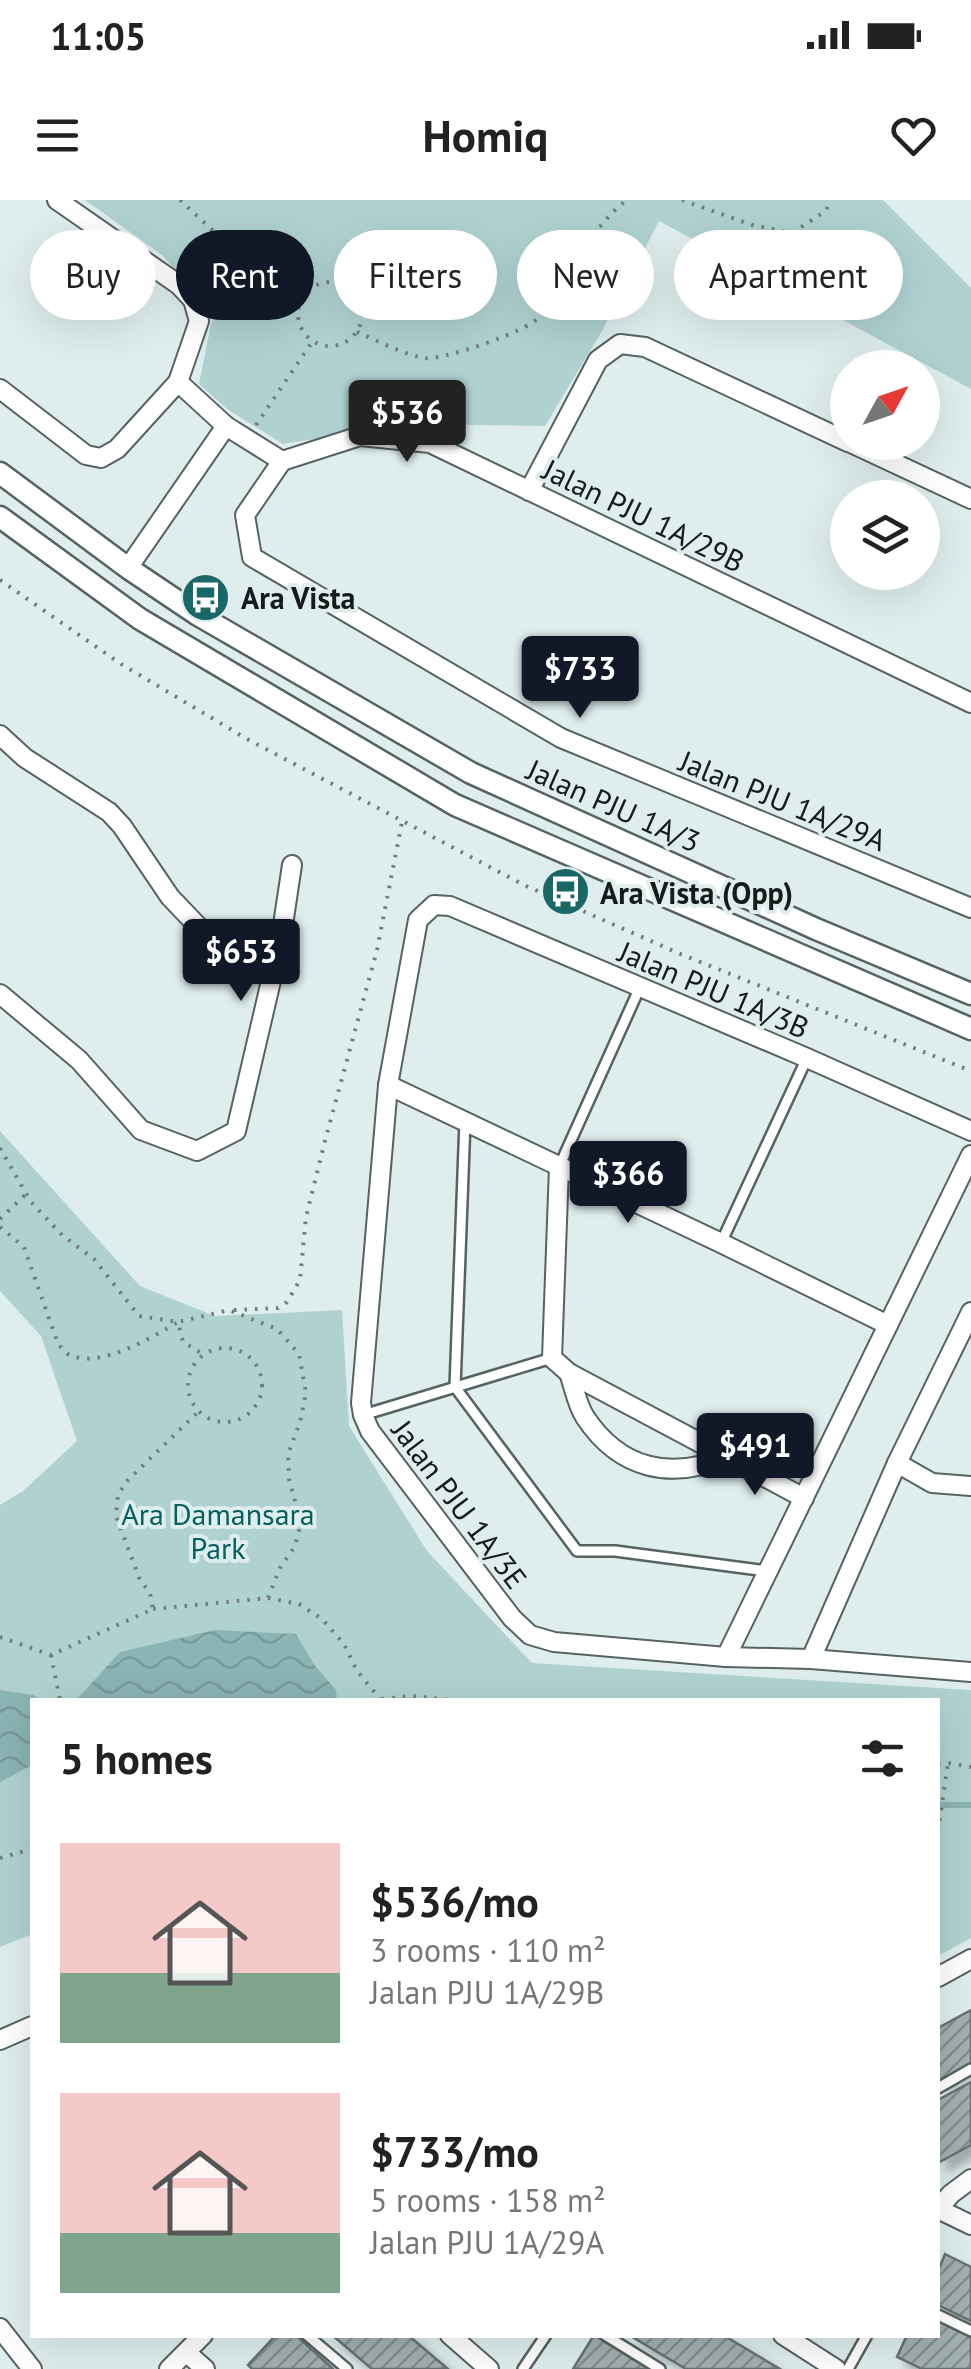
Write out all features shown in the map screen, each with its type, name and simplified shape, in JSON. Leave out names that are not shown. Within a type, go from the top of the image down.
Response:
[{"type":"street","points":[[0,389],[86,454],[102,458],[117,449],[178,382],[199,321],[193,300],[179,284],[57,200]]},
{"type":"street","points":[[529,491],[598,360],[620,344],[646,348],[830,434]]},
{"type":"street","points":[[178,382],[226,426],[282,461]]},
{"type":"street","points":[[128,568],[226,426]]},
{"type":"street","name":"Jalan PJU 1A/29B","points":[[282,461],[360,436],[430,443],[971,703]]},
{"type":"street","points":[[886,460],[971,500]]},
{"type":"street","name":"Jalan PJU 1A/29A","points":[[282,461],[246,515],[252,557],[560,738],[971,908]]},
{"type":"street","name":"Jalan PJU 1A/3","points":[[0,472],[198,615],[471,772],[816,929],[971,994]]},
{"type":"street","name":"Jalan PJU 1A/3","points":[[0,517],[140,618],[455,804],[971,1029]]},
{"type":"street","points":[[0,735],[25,758],[109,812],[170,898],[215,944],[272,974]]},
{"type":"street","points":[[0,994],[78,1060],[140,1130],[197,1151],[236,1131],[282,938],[292,864]]},
{"type":"street","name":"Jalan PJU 1A/3B","points":[[434,905],[450,906],[971,1131]]},
{"type":"street","name":"Jalan PJU 1A/3E","points":[[434,905],[418,920],[388,1086],[363,1383],[363,1415],[370,1431],[512,1618],[530,1635],[554,1642],[726,1657],[971,1672]]},
{"type":"street","points":[[388,1086],[888,1325]]},
{"type":"street","points":[[726,1657],[971,1155]]},
{"type":"street","points":[[559,1168],[552,1358],[569,1374],[804,1498]]},
{"type":"street","points":[[811,1660],[897,1463],[971,1312]]},
{"type":"street","points":[[569,1374],[583,1414],[608,1446],[630,1460],[659,1468],[686,1469],[728,1456]]},
{"type":"street","points":[[897,1463],[932,1484],[971,1486]]},
{"type":"street","points":[[940,1976],[971,1959]]},
{"type":"street","points":[[0,2040],[30,2027]]},
{"type":"street","points":[[940,2208],[971,2180]]},
{"type":"street","points":[[940,2211],[971,2225]]},
{"type":"street","points":[[0,2328],[32,2369]]},
{"type":"street","points":[[169,2369],[200,2338]]},
{"type":"street","points":[[453,2338],[489,2369]]},
{"type":"street","points":[[788,2338],[836,2369]]},
{"type":"street","points":[[187,2353],[206,2369]]},
{"type":"lane","points":[[559,1168],[640,987]]},
{"type":"lane","points":[[722,1243],[806,1058]]},
{"type":"lane","points":[[465,1121],[455,1387],[577,1552],[615,1551],[768,1572]]},
{"type":"lane","points":[[363,1415],[552,1358]]},
{"type":"lane","points":[[940,2087],[971,2069]]},
{"type":"lane","points":[[940,2316],[971,2331]]},
{"type":"lane","points":[[310,2338],[347,2369]]},
{"type":"lane","points":[[522,2369],[544,2338]]},
{"type":"lane","points":[[609,2338],[660,2369]]},
{"type":"lane","points":[[848,2369],[866,2338]]},
{"type":"path","points":[[180,200],[212,230]]},
{"type":"path","points":[[357,332],[426,360],[454,355],[536,322],[598,229],[627,200]]},
{"type":"path","points":[[682,200],[752,225],[792,232],[826,210],[830,200]]},
{"type":"path","points":[[298,320],[312,342],[324,346],[337,346],[357,332],[362,308],[356,296],[335,282],[314,286]]},
{"type":"path","points":[[246,439],[312,342]]},
{"type":"path","points":[[0,580],[122,664],[246,739],[524,885],[971,1071]]},
{"type":"path","points":[[0,1228],[24,1247],[58,1344],[68,1355],[93,1358],[140,1344],[178,1322],[229,1310],[278,1308],[287,1302],[300,1280],[306,1217],[378,950],[402,820]]},
{"type":"path","points":[[0,1148],[32,1202],[62,1235],[94,1259],[139,1316],[178,1322]]},
{"type":"path","points":[[0,1219],[27,1194]]},
{"type":"path","points":[[229,1310],[278,1328],[299,1354],[306,1393],[288,1454],[289,1479],[300,1523],[295,1546],[280,1568],[268,1598]]},
{"type":"path","points":[[178,1322],[183,1342],[203,1354]]},
{"type":"path","points":[[226,1347],[248,1355],[262,1374],[260,1400],[253,1411],[230,1422],[217,1422],[199,1411],[188,1384],[190,1372],[203,1354],[226,1347]]},
{"type":"path","points":[[152,1609],[150,1594],[140,1580],[116,1516],[118,1495],[126,1482],[199,1411]]},
{"type":"path","points":[[0,1637],[51,1655],[152,1609],[268,1598],[299,1604],[322,1619],[344,1644],[358,1671],[379,1698]]},
{"type":"path","points":[[51,1655],[60,1698]]},
{"type":"path","points":[[396,1698],[432,1698]]},
{"type":"path","points":[[940,1820],[948,1763]]},
{"type":"path","points":[[940,1764],[971,1767]]},
{"type":"path","points":[[0,1858],[30,1850]]},
{"type":"green space","points":[[85,200],[883,200],[971,288],[971,389],[940,372],[940,350],[899,350],[843,320],[903,320],[903,230],[676,230],[659,221],[654,231],[517,230],[517,320],[608,320],[545,426],[409,424],[283,444],[227,409],[199,384],[212,320],[314,320],[314,230],[176,230],[176,271],[156,251],[156,230],[127,230]]},
{"type":"green space","name":"Ara Damansara Park","points":[[0,1131],[140,1286],[215,1316],[342,1310],[349,1426],[427,1551],[532,1663],[971,1690],[971,1938],[940,1955],[940,1698],[30,1698],[30,1935],[0,1947],[0,1505],[23,1491],[77,1441],[41,1336],[0,1291]]},
{"type":"water","points":[[215,1630],[296,1634],[315,1666],[336,1690],[337,1698],[78,1698],[120,1652]]},
{"type":"water","points":[[0,1690],[33,1695],[38,1698],[30,1698],[30,1766],[0,1782]]},
{"type":"building","points":[[971,2010],[971,2064],[940,2081],[940,2027]]},
{"type":"building","points":[[971,2082],[971,2145],[940,2162],[940,2099]]},
{"type":"building","points":[[945,2254],[971,2267],[971,2321],[940,2306],[940,2266]]},
{"type":"building","points":[[940,2321],[971,2335],[971,2369],[922,2369],[897,2357],[906,2338],[940,2338]]},
{"type":"building","points":[[273,2338],[299,2338],[333,2369],[252,2369],[248,2365]]},
{"type":"building","points":[[336,2338],[412,2338],[448,2369],[372,2369]]},
{"type":"building","points":[[592,2338],[599,2338],[649,2369],[573,2369]]},
{"type":"building","points":[[634,2338],[728,2338],[780,2369],[686,2369]]},
{"type":"waterway","points":[[940,1805],[971,1805]]},
{"type":"place","name":"Ara Vista","points":[[206,597]]},
{"type":"place","name":"Ara Vista (Opp)","points":[[565,892]]}]
